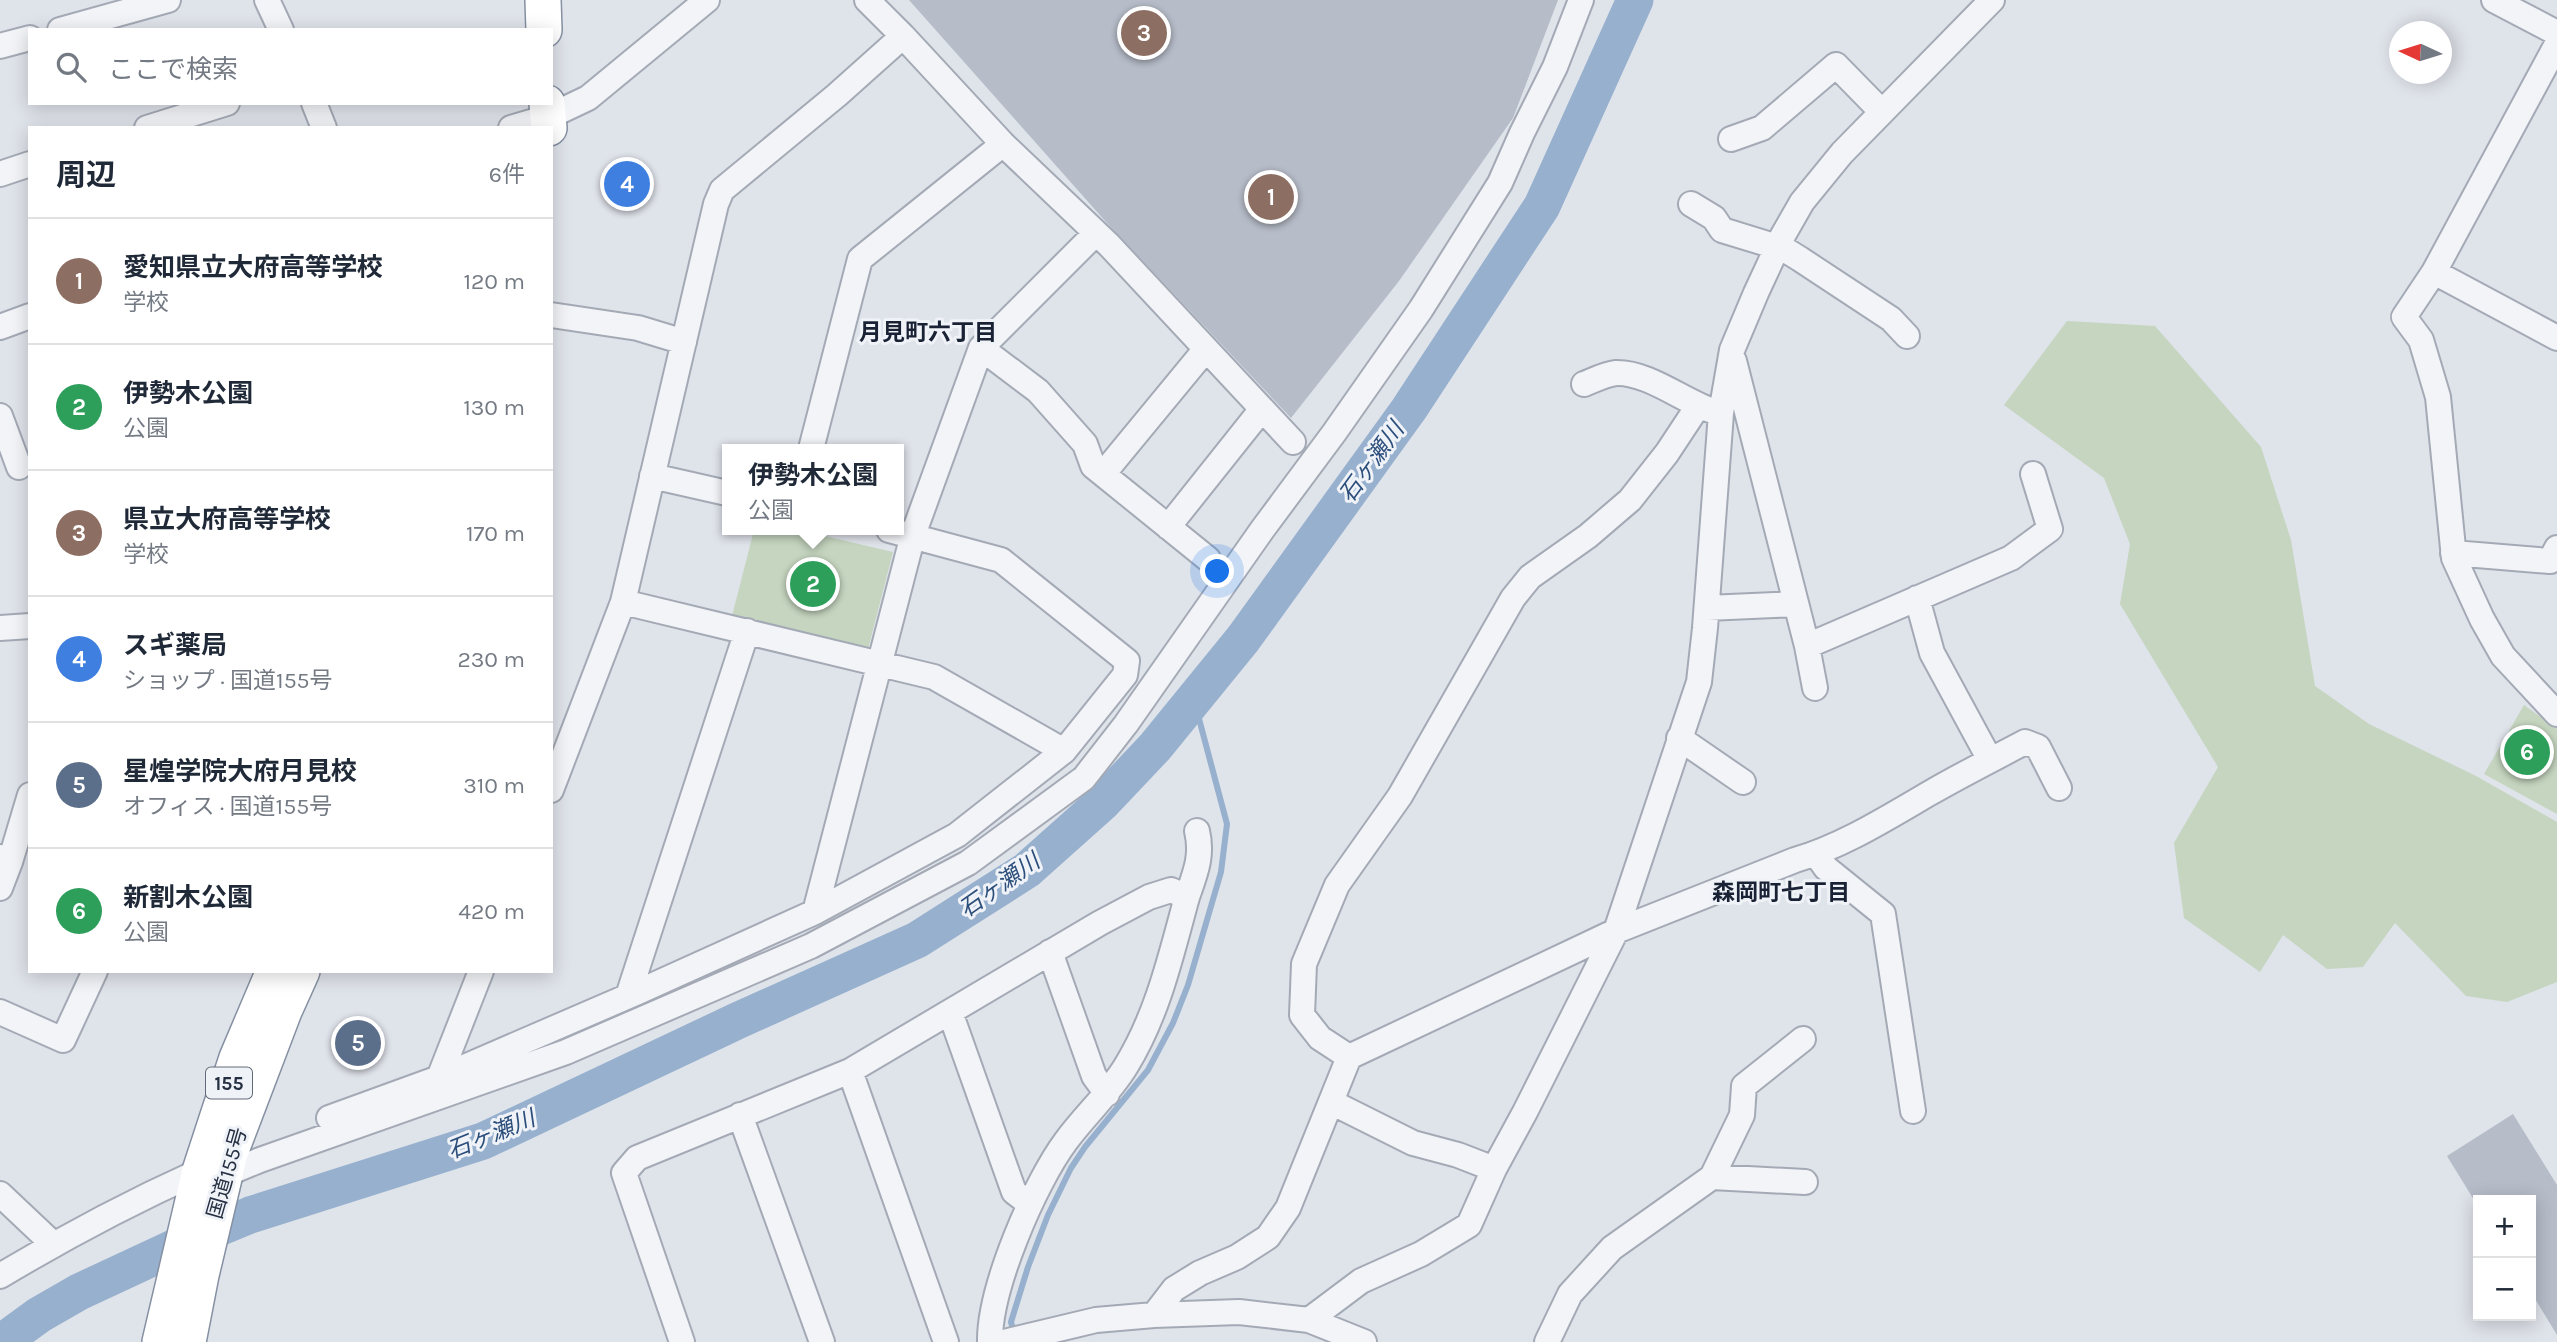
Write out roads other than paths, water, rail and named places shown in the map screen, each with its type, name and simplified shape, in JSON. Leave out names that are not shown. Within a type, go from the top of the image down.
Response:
[{"type":"highway","points":[[525,0],[526,28]]},
{"type":"highway","points":[[543,0],[544,28]]},
{"type":"highway","name":"国道155号","points":[[188,1342],[201,1275],[214,1178],[237,1058],[273,973]]},
{"type":"highway","name":"国道155号","points":[[160,1342],[169,1298],[214,1178],[301,973]]},
{"type":"street","points":[[67,28],[169,0]]},
{"type":"street","points":[[267,0],[280,28]]},
{"type":"street","points":[[534,118],[588,98],[706,0]]},
{"type":"street","points":[[867,0],[904,36],[1003,144],[1096,233],[1293,442]]},
{"type":"street","points":[[0,1276],[53,1244],[139,1199],[214,1178],[566,1052],[811,946],[968,863],[1084,778],[1126,724],[1421,309],[1500,183],[1555,67],[1581,0]]},
{"type":"street","points":[[1309,1320],[1361,1281],[1421,1254],[1469,1225],[1494,1169],[1616,932],[1699,682],[1707,608],[1709,410],[1731,350],[1777,247],[1802,202],[1842,153],[1992,0]]},
{"type":"street","points":[[2494,0],[2557,33]]},
{"type":"street","points":[[553,785],[623,602],[716,204],[722,190],[904,36]]},
{"type":"street","points":[[0,46],[28,39]]},
{"type":"street","points":[[2557,44],[2434,272],[2404,317],[2421,341],[2438,397],[2453,553],[2482,620],[2503,656],[2557,714]]},
{"type":"street","points":[[1731,139],[1762,128],[1836,65],[1882,112]]},
{"type":"street","points":[[153,126],[221,105]]},
{"type":"street","points":[[315,105],[323,126]]},
{"type":"street","points":[[812,444],[860,259],[1003,144]]},
{"type":"street","points":[[0,174],[28,165]]},
{"type":"street","points":[[1691,204],[1714,218],[1722,230],[1777,247],[1800,259],[1891,319],[1907,336]]},
{"type":"street","points":[[904,525],[981,348],[1096,233]]},
{"type":"street","points":[[2434,272],[2557,338]]},
{"type":"street","points":[[553,315],[638,328],[684,342]]},
{"type":"street","points":[[0,327],[28,317]]},
{"type":"street","points":[[981,348],[1038,391],[1085,444],[1093,466],[1208,559]]},
{"type":"street","points":[[1103,474],[1206,348]]},
{"type":"street","points":[[1731,350],[1797,604],[1815,688]]},
{"type":"street","points":[[1584,384],[1614,373],[1633,375],[1709,410]]},
{"type":"street","points":[[1168,527],[1262,409]]},
{"type":"street","points":[[1349,1057],[1320,1038],[1302,1015],[1304,964],[1337,885],[1400,796],[1513,597],[1530,577],[1588,536],[1630,499],[1667,453],[1709,410]]},
{"type":"street","points":[[0,416],[16,468]]},
{"type":"street","points":[[1807,646],[2011,558],[2050,529],[2034,474]]},
{"type":"street","points":[[652,476],[722,492]]},
{"type":"street","points":[[214,1178],[815,912],[957,835],[1064,751],[1125,675],[1127,661],[1001,560],[904,533]]},
{"type":"street","points":[[815,912],[878,662],[900,535]]},
{"type":"street","points":[[2453,553],[2550,561],[2557,548]]},
{"type":"street","points":[[1917,598],[1932,653],[1990,760]]},
{"type":"street","points":[[623,602],[934,677],[1064,751]]},
{"type":"street","points":[[1707,608],[1797,604]]},
{"type":"street","points":[[0,628],[28,626]]},
{"type":"street","points":[[628,996],[747,631]]},
{"type":"street","points":[[1679,738],[1743,782]]},
{"type":"street","points":[[1154,1315],[1174,1289],[1200,1273],[1237,1257],[1268,1237],[1288,1208],[1349,1057],[1616,932],[1816,854],[1904,810],[2025,742],[2038,747],[2059,788]]},
{"type":"street","points":[[0,888],[5,860],[28,800]]},
{"type":"street","points":[[990,1342],[990,1322],[997,1298],[1030,1204],[1048,1167],[1126,1066],[1158,1001],[1199,863],[1200,845],[1197,831]]},
{"type":"street","points":[[1816,854],[1826,868],[1883,914],[1913,1111]]},
{"type":"street","points":[[682,1342],[624,1173],[637,1158],[850,1071],[1049,952],[1149,897],[1171,890],[1187,897]]},
{"type":"street","points":[[1049,952],[1094,1076],[1107,1094]]},
{"type":"street","points":[[0,1012],[63,1040],[94,973]]},
{"type":"street","points":[[439,1078],[480,973]]},
{"type":"street","points":[[950,1012],[1014,1192],[1030,1204]]},
{"type":"street","points":[[1547,1342],[1570,1294],[1612,1248],[1712,1177],[1742,1115],[1744,1086],[1803,1039]]},
{"type":"street","points":[[850,1071],[946,1342]]},
{"type":"street","points":[[1331,1102],[1413,1143],[1458,1154],[1494,1169]]},
{"type":"street","points":[[740,1115],[822,1342]]},
{"type":"street","points":[[1712,1177],[1805,1182]]},
{"type":"street","points":[[0,1194],[53,1244]]},
{"type":"street","points":[[1015,1339],[1096,1320],[1239,1312],[1309,1320],[1364,1342]]},
{"type":"waterway","name":"石ヶ瀬川","points":[[2,1342],[39,1315],[79,1292],[197,1237],[250,1215],[483,1141],[739,1020],[917,940],[1027,870],[1102,803],[1155,747],[1243,639],[1409,409],[1542,206],[1635,0]]},
{"type":"waterway","points":[[1014,1333],[1011,1322],[1028,1267],[1048,1215],[1071,1168],[1148,1070],[1173,1023],[1188,985],[1221,872],[1227,824],[1194,700]]},
{"type":"place","name":"県立大府高等学校","points":[[1144,33]]},
{"type":"place","name":"スギ薬局","points":[[627,184]]},
{"type":"place","name":"愛知県立大府高等学校","points":[[1271,197]]},
{"type":"place","name":"伊勢木公園","points":[[813,584]]},
{"type":"place","name":"新割木公園","points":[[2527,752]]},
{"type":"place","name":"星煌学院大府月見校","points":[[358,1043]]},
{"type":"district","name":"月見町六丁目","points":[[928,332]]},
{"type":"district","name":"森岡町七丁目","points":[[1781,892]]}]
